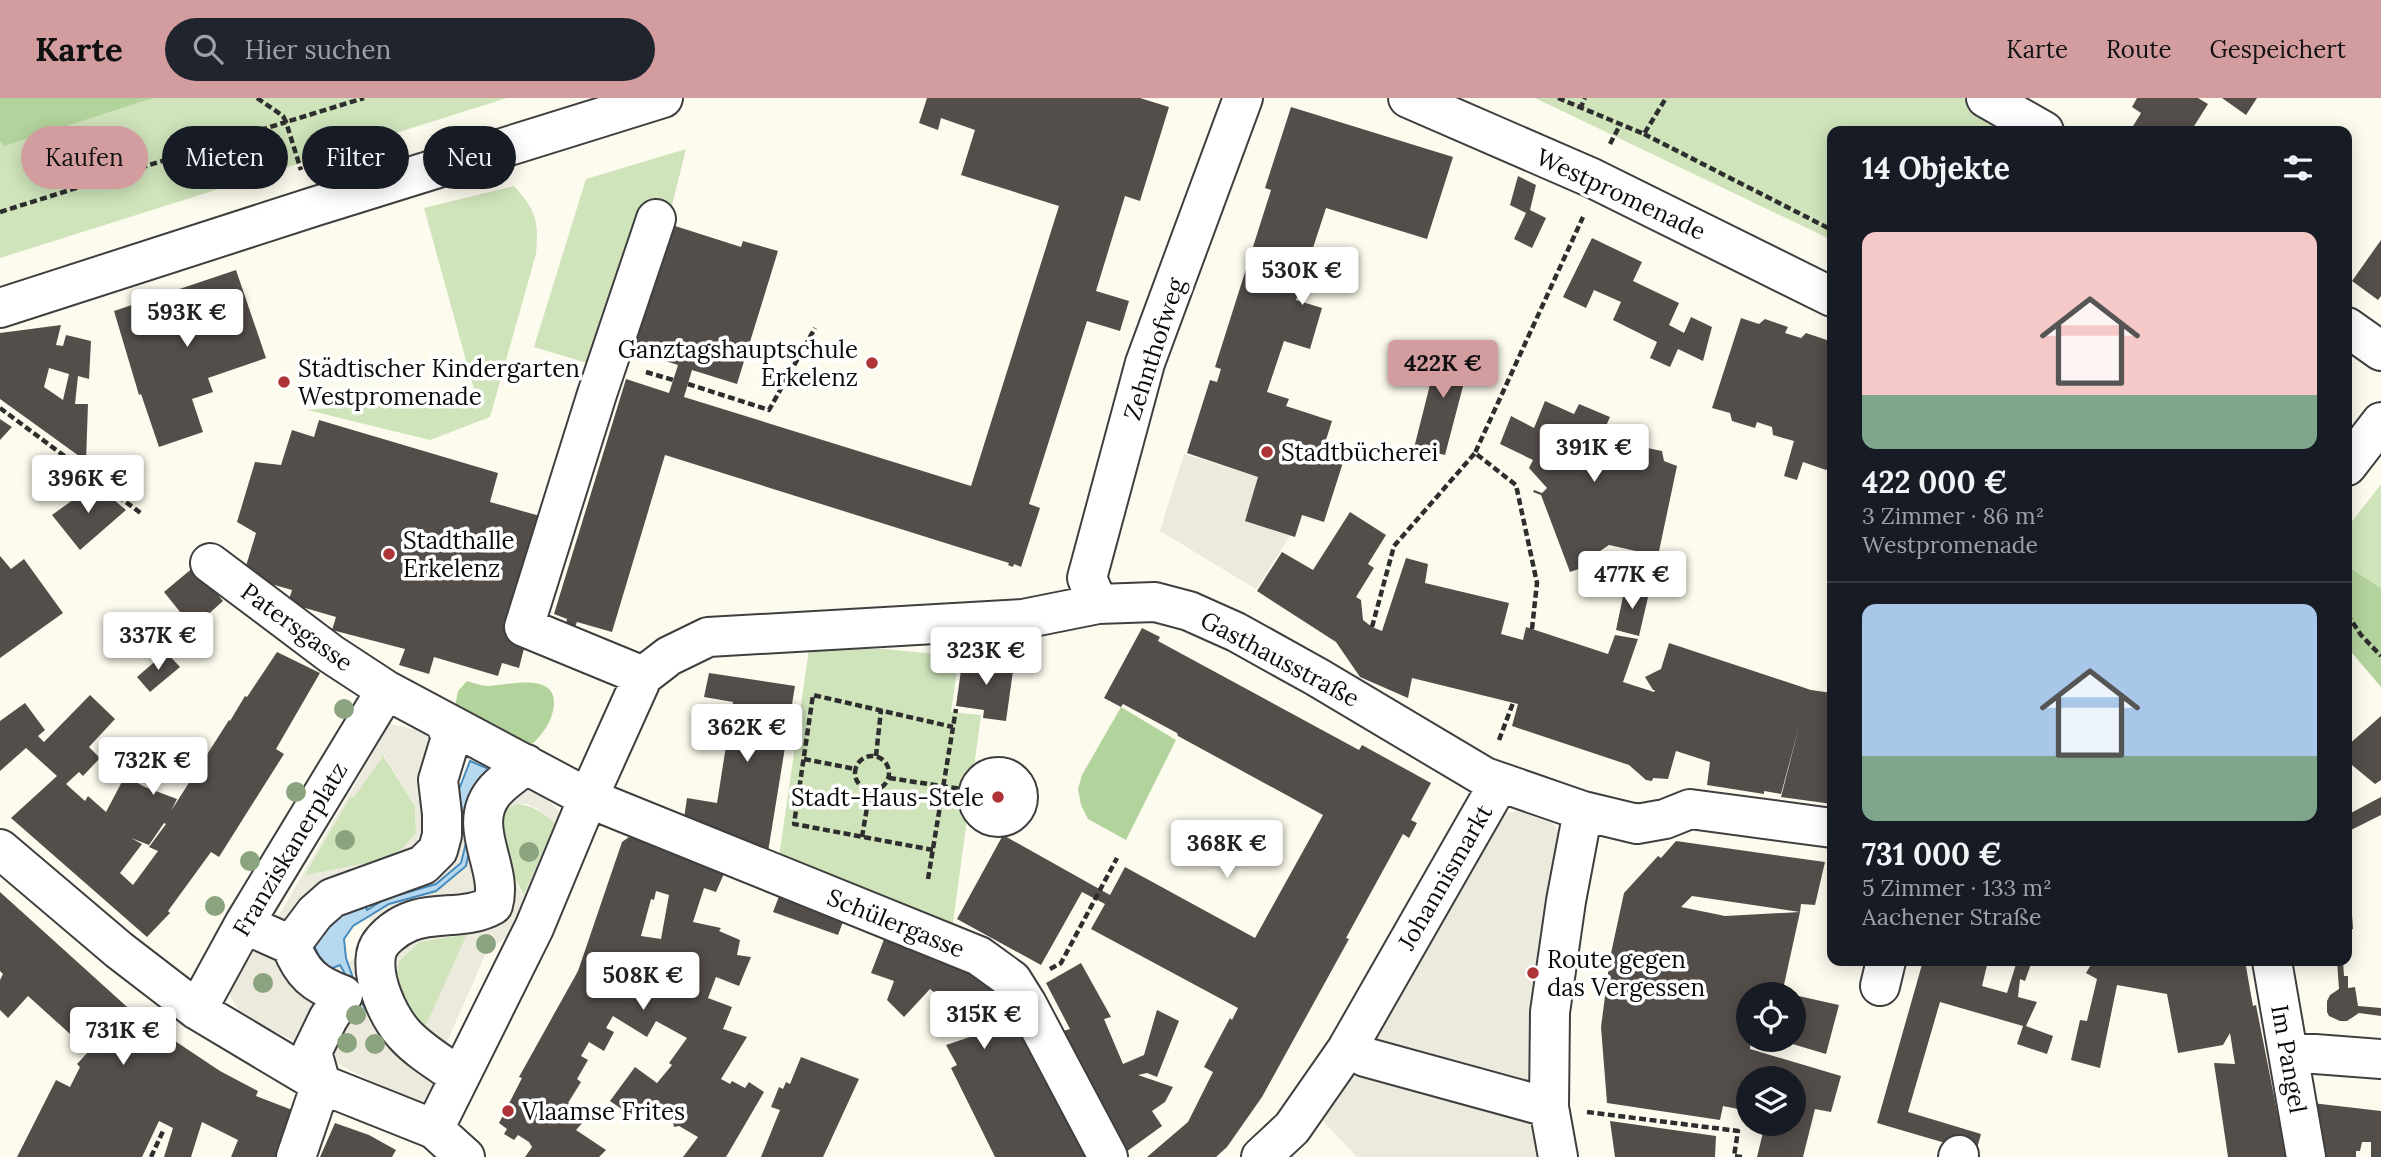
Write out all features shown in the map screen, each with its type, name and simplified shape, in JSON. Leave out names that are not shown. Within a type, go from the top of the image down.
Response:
[{"type":"street","points":[[0,308],[663,98]]},
{"type":"street","name":"Zehnthofweg","points":[[1098,604],[1087,578],[1145,363],[1243,98]]},
{"type":"street","name":"Westpromenade","points":[[1408,98],[1592,178],[1827,294]]},
{"type":"street","points":[[1986,98],[2035,126]]},
{"type":"street","points":[[643,676],[524,627],[597,394],[656,219]]},
{"type":"street","points":[[2352,331],[2381,351]]},
{"type":"street","points":[[2352,460],[2381,422]]},
{"type":"street","name":"Patersgasse","points":[[210,563],[331,654],[386,690],[526,764]]},
{"type":"street","name":"Gasthausstraße","points":[[588,798],[643,676],[669,656],[708,637],[1023,619],[1098,604],[1155,602],[1189,611],[1236,632],[1499,783]]},
{"type":"street","name":"Franziskanerplatz","points":[[197,1010],[244,924],[386,690]]},
{"type":"street","points":[[296,1157],[321,1083],[312,1052],[328,1018],[357,985],[383,941],[395,930],[402,898],[423,865],[438,850],[442,835],[442,814],[438,780],[451,737],[444,721]]},
{"type":"street","points":[[291,945],[315,913],[332,898],[402,898],[468,914],[483,911],[493,905],[496,894],[494,873],[485,845],[484,812],[492,793],[526,764]]},
{"type":"street","name":"Schülergasse","points":[[526,764],[588,798],[979,956],[1012,980],[1018,989],[1108,1157]]},
{"type":"street","points":[[961,790],[981,785],[997,776],[1006,777],[1018,791],[1031,798]]},
{"type":"street","name":"Johannismarkt","points":[[1261,1157],[1292,1128],[1347,1049],[1499,783],[1583,811],[1637,824],[1665,819],[1690,809],[1827,827]]},
{"type":"street","points":[[435,1129],[534,928],[588,798]]},
{"type":"street","points":[[1558,1157],[1545,1106],[1550,1012],[1566,901],[1583,811]]},
{"type":"street","points":[[0,849],[119,950],[197,1010],[321,1083],[435,1129],[465,1157]]},
{"type":"street","points":[[493,905],[534,928]]},
{"type":"street","points":[[244,924],[291,945],[297,963],[309,978],[326,989],[357,985],[387,1006],[404,1035],[460,1077]]},
{"type":"street","name":"Im Pangel","points":[[2273,966],[2306,1157]]},
{"type":"street","points":[[2289,1052],[2381,1059]]},
{"type":"street","points":[[1365,1057],[1545,1106]]},
{"type":"path","points":[[257,98],[283,116],[313,207]]},
{"type":"path","points":[[0,212],[364,98]]},
{"type":"path","points":[[1558,98],[1644,134],[1827,227]]},
{"type":"path","points":[[1580,109],[1585,98]]},
{"type":"path","points":[[1644,134],[1666,98]]},
{"type":"path","points":[[1372,627],[1394,546],[1475,453],[1585,214],[1592,178]]},
{"type":"path","points":[[688,384],[769,410],[814,328]]},
{"type":"path","points":[[0,408],[142,514]]},
{"type":"path","points":[[1475,453],[1516,485],[1536,583],[1532,629]]},
{"type":"path","points":[[2352,622],[2381,656]]},
{"type":"path","points":[[933,850],[794,824],[813,695],[953,727]]},
{"type":"path","points":[[928,879],[933,850],[961,790],[953,727],[956,709]]},
{"type":"path","points":[[876,756],[881,710]]},
{"type":"path","points":[[876,756],[888,764],[889,778],[880,789],[870,790],[858,782],[855,769],[863,758],[876,756]]},
{"type":"path","points":[[804,759],[855,769]]},
{"type":"path","points":[[889,778],[961,790]]},
{"type":"path","points":[[862,837],[870,790]]},
{"type":"path","points":[[1018,989],[1061,963],[1117,858]]},
{"type":"path","points":[[1545,1106],[1738,1131],[1734,1156],[1742,1157]]},
{"type":"path","points":[[151,1157],[163,1131]]},
{"type":"green space","points":[[0,98],[507,98],[409,129],[409,126],[302,126],[302,163],[288,167],[288,126],[162,126],[162,189],[219,189],[0,258]]},
{"type":"green space","points":[[0,98],[153,98],[66,126],[21,126],[21,141],[4,146],[0,141]]},
{"type":"green space","points":[[1535,98],[1963,98],[2013,126],[1827,126],[1827,238]]},
{"type":"green space","points":[[686,149],[669,218],[597,366],[534,347],[586,179]]},
{"type":"green space","points":[[516,188],[534,217],[537,233],[536,254],[490,417],[430,440],[307,410],[475,393],[424,208],[502,189]]},
{"type":"green space","points":[[2381,484],[2381,588],[2352,569],[2352,522]]},
{"type":"green space","points":[[2352,569],[2381,588],[2381,687],[2352,653]]},
{"type":"green space","points":[[809,649],[884,649],[959,656],[951,712],[981,715],[953,923],[779,857]]},
{"type":"green space","points":[[467,681],[486,686],[529,682],[547,687],[552,693],[554,703],[549,723],[527,749],[454,712],[458,691]]},
{"type":"green space","points":[[1121,707],[1176,740],[1126,840],[1088,819],[1081,805],[1078,789],[1082,775]]},
{"type":"green space","points":[[383,755],[415,806],[416,833],[403,848],[387,859],[304,876],[350,797],[354,796]]},
{"type":"green space","points":[[517,804],[533,808],[555,823],[524,896],[504,856],[499,834],[503,810]]},
{"type":"green space","points":[[468,934],[424,1030],[400,993],[396,977],[399,961],[419,942]]},
{"type":"shaded area","points":[[1184,454],[1258,477],[1246,521],[1290,536],[1256,589],[1160,531]]},
{"type":"shaded area","points":[[390,724],[451,737],[509,760],[562,815],[508,936],[487,951],[438,1062],[431,1098],[423,1103],[415,1103],[398,1095],[240,1013],[230,996],[235,969],[253,942],[268,934]],"holes":[[[384,755],[415,806],[416,833],[403,848],[387,859],[305,875],[350,797],[354,797]],[[461,757],[491,770],[478,780],[470,794],[468,816],[472,837],[466,866],[436,891],[389,904],[353,926],[344,940],[346,958],[353,978],[400,1049],[394,1050],[374,1024],[340,965],[330,969],[312,942],[319,926],[364,905],[367,910],[385,899],[436,884],[461,863],[468,835],[458,792]],[[517,804],[527,804],[555,823],[523,896],[504,856],[499,834],[499,821],[503,810]],[[369,918],[373,926],[360,941],[356,958],[348,962],[344,940],[354,926]],[[467,934],[424,1030],[400,993],[396,977],[399,961],[419,942]]]},
{"type":"shaded area","points":[[1518,811],[1554,824],[1562,838],[1530,1017],[1546,1157],[1357,1157],[1323,1121],[1365,1057],[1498,815]]},
{"type":"water","points":[[470,761],[491,770],[478,780],[470,794],[468,816],[472,837],[466,866],[436,891],[389,904],[353,926],[344,939],[346,958],[353,978],[379,1020],[374,1024],[340,965],[330,969],[312,942],[319,925],[365,904],[367,910],[385,899],[436,884],[461,863],[468,835],[458,792]]},
{"type":"building","points":[[927,98],[1140,98],[1169,107],[1140,201],[1125,196],[1096,291],[1129,301],[1120,331],[1087,321],[1029,504],[1040,508],[1021,567],[1014,564],[1013,567],[1008,565],[1009,563],[665,455],[612,632],[577,622],[575,627],[566,624],[567,619],[554,614],[626,379],[669,393],[678,365],[633,351],[672,225],[741,247],[743,241],[778,251],[737,384],[692,370],[684,397],[971,486],[1059,206],[961,175],[975,130],[941,118],[938,130],[919,123]]},
{"type":"building","points":[[2137,98],[2198,98],[2208,104],[2194,126],[2133,126],[2141,113],[2132,107]]},
{"type":"building","points":[[2222,98],[2257,98],[2246,115]]},
{"type":"building","points":[[1291,107],[1453,157],[1427,239],[1326,208],[1296,300],[1322,308],[1310,349],[1284,341],[1267,392],[1289,399],[1286,406],[1332,421],[1325,443],[1347,450],[1324,522],[1302,515],[1295,537],[1245,521],[1258,477],[1187,453],[1210,380],[1217,382],[1221,369],[1215,367],[1271,190],[1265,188]]},
{"type":"building","points":[[1518,176],[1536,185],[1530,210],[1546,218],[1532,248],[1514,239],[1526,213],[1510,205]]},
{"type":"building","points":[[1592,238],[1642,262],[1633,281],[1679,303],[1669,325],[1684,333],[1691,317],[1712,327],[1703,361],[1678,349],[1670,367],[1650,358],[1657,342],[1613,320],[1621,302],[1594,290],[1586,308],[1563,297]]},
{"type":"building","points":[[2381,240],[2381,296],[2378,300],[2352,281]]},
{"type":"building","points":[[236,270],[266,358],[208,378],[213,392],[192,399],[203,432],[159,447],[141,394],[139,395],[114,311]]},
{"type":"building","points":[[1741,318],[1759,324],[1765,319],[1788,327],[1785,333],[1801,338],[1806,333],[1827,340],[1826,470],[1803,462],[1797,480],[1784,476],[1794,441],[1773,435],[1772,427],[1757,422],[1755,428],[1732,421],[1730,413],[1712,408]]},
{"type":"building","points":[[61,325],[56,345],[63,346],[66,335],[91,341],[89,379],[78,376],[75,404],[88,404],[86,461],[0,399],[0,333]],"holes":[[[49,368],[69,374],[63,400],[44,387]]]},
{"type":"building","points":[[1440,345],[1472,352],[1445,455],[1414,448]]},
{"type":"building","points":[[1545,401],[1574,414],[1579,404],[1610,417],[1599,442],[1626,452],[1628,444],[1662,451],[1664,461],[1677,466],[1658,556],[1609,545],[1588,559],[1590,565],[1570,572],[1541,495],[1533,492],[1542,493],[1547,488],[1529,468],[1533,460],[1500,444],[1511,416],[1534,428]]},
{"type":"building","points":[[0,419],[12,427],[0,440]]},
{"type":"building","name":"Stadthalle Erkelenz","points":[[319,420],[498,473],[490,502],[540,516],[527,637],[519,668],[502,663],[498,676],[434,657],[429,674],[399,665],[405,649],[332,630],[336,617],[288,603],[292,590],[243,576],[256,533],[237,522],[255,462],[281,465],[292,430],[314,437]]},
{"type":"building","points":[[95,484],[126,510],[80,550],[52,515]]},
{"type":"building","points":[[1350,512],[1386,535],[1368,564],[1374,568],[1356,597],[1361,600],[1363,620],[1382,631],[1406,558],[1428,564],[1425,583],[1509,603],[1501,634],[1523,640],[1526,627],[1608,654],[1615,635],[1638,639],[1623,682],[1654,692],[1645,677],[1661,669],[1669,643],[1811,690],[1827,692],[1827,803],[1781,797],[1799,727],[1781,794],[1764,791],[1764,794],[1707,785],[1710,762],[1676,751],[1668,779],[1646,780],[1629,765],[1512,726],[1518,704],[1412,678],[1408,698],[1360,677],[1336,642],[1257,591],[1282,552],[1313,570]]},
{"type":"building","points":[[0,556],[11,569],[24,559],[63,613],[0,658]]},
{"type":"building","points":[[195,566],[223,601],[193,628],[164,592]]},
{"type":"building","points":[[1625,587],[1649,593],[1639,636],[1616,630]]},
{"type":"building","points":[[1142,628],[1160,637],[1158,641],[1359,750],[1362,745],[1431,783],[1411,820],[1417,823],[1409,838],[1403,834],[1262,1097],[1227,1147],[1216,1157],[1147,1157],[1188,1122],[1213,1072],[1204,1067],[1238,1008],[1091,929],[1105,904],[1082,892],[1041,965],[957,919],[1003,835],[1110,895],[1125,867],[1255,938],[1323,815],[1123,704],[1121,707],[1104,698]]},
{"type":"building","points":[[166,652],[180,667],[150,692],[137,677]]},
{"type":"building","points":[[277,652],[320,673],[276,749],[284,754],[219,857],[211,852],[168,911],[170,913],[147,937],[11,818],[57,776],[26,748],[0,771],[0,721],[25,703],[45,730],[38,736],[44,742],[90,695],[115,719],[89,747],[100,758],[83,776],[79,772],[66,784],[85,801],[88,796],[106,812],[125,776],[177,799],[171,811],[245,696],[247,697]],"holes":[[[164,823],[166,824],[149,847],[158,851],[133,885],[120,873],[142,844],[131,838],[149,845]]]},
{"type":"building","points":[[963,656],[1014,664],[1006,721],[983,718],[984,710],[956,706]]},
{"type":"building","points":[[709,673],[795,686],[767,858],[683,825],[687,798],[717,803],[733,702],[704,697]]},
{"type":"building","points":[[2381,716],[2381,780],[2375,784],[2352,765],[2352,742]]},
{"type":"building","points":[[2381,797],[2381,815],[2352,830],[2352,812]]},
{"type":"building","points":[[629,837],[726,869],[716,892],[704,888],[693,922],[721,928],[719,931],[740,940],[737,955],[751,957],[739,986],[716,977],[708,998],[732,1007],[723,1029],[747,1037],[721,1079],[745,1088],[749,1082],[764,1092],[726,1157],[683,1157],[698,1137],[679,1126],[674,1127],[672,1116],[645,1100],[633,1117],[610,1101],[635,1067],[657,1083],[672,1065],[669,1063],[687,1038],[656,1021],[647,1037],[613,1016],[606,1028],[614,1032],[604,1051],[589,1042],[581,1056],[588,1060],[577,1079],[581,1082],[568,1103],[589,1116],[576,1130],[606,1150],[599,1157],[525,1157],[532,1147],[529,1142],[518,1135],[514,1140],[504,1134],[507,1129],[499,1123],[522,1078],[519,1077],[578,971],[622,842]],"holes":[[[656,891],[669,895],[661,939],[641,936],[651,899],[654,900]]]},
{"type":"building","points":[[1676,841],[1825,862],[1815,905],[1801,904],[1800,912],[1785,982],[1736,982],[1736,1052],[1760,1052],[1841,1076],[1831,1112],[1815,1109],[1803,1157],[1757,1157],[1762,1136],[1806,1136],[1806,1066],[1736,1066],[1736,1109],[1723,1106],[1720,1120],[1607,1103],[1601,1027],[1610,958],[1624,893],[1658,856],[1661,858]],"holes":[[[1692,896],[1800,912],[1725,916],[1681,907]]]},
{"type":"building","points":[[781,891],[846,914],[838,935],[773,912]]},
{"type":"building","points":[[0,892],[136,1015],[220,1071],[258,1091],[256,1096],[300,1113],[281,1157],[231,1157],[238,1140],[202,1122],[191,1157],[164,1157],[173,1128],[159,1121],[142,1157],[17,1157],[56,1080],[70,1087],[80,1067],[77,1064],[89,1051],[28,996],[8,1018],[0,1010],[0,980],[3,974],[0,971]]},
{"type":"building","points":[[888,929],[959,956],[1013,1007],[1086,1157],[995,1157],[951,1068],[957,1065],[946,1045],[970,1037],[948,1004],[930,989],[904,1017],[887,1000],[894,981],[871,973]]},
{"type":"building","points":[[1081,963],[1111,1017],[1104,1019],[1123,1064],[1144,1055],[1157,1010],[1179,1021],[1157,1077],[1147,1073],[1138,1075],[1173,1087],[1165,1102],[1152,1111],[1162,1126],[1126,1152],[1095,1103],[1063,1031],[1070,1029],[1046,983]]},
{"type":"building","points":[[1922,966],[1987,966],[1982,986],[2007,993],[2015,966],[2030,966],[2025,981],[2020,979],[2018,997],[2037,1002],[2026,1026],[2053,1036],[2047,1054],[2017,1044],[2023,1026],[1940,1002],[1908,1112],[1981,1134],[1976,1152],[1877,1123]]},
{"type":"building","points":[[2090,966],[2246,966],[2286,1157],[2228,1157],[2214,1063],[2235,1064],[2230,1033],[2223,1045],[2178,1053],[2167,994],[2117,985],[2100,1068],[2071,1060],[2080,1020],[2087,1021],[2097,979],[2086,973]]},
{"type":"building","points":[[2337,966],[2343,966],[2344,976],[2348,976],[2348,988],[2355,987],[2358,1006],[2381,1008],[2381,1016],[2359,1013],[2347,1021],[2340,1021],[2329,1016],[2327,1001],[2330,995],[2339,989]]},
{"type":"building","points":[[1806,998],[1839,1005],[1826,1054],[1806,1048]]},
{"type":"building","points":[[801,1057],[859,1079],[823,1157],[761,1157],[780,1110],[771,1107],[779,1087],[783,1089],[786,1082],[790,1084]]},
{"type":"building","points":[[2312,1103],[2381,1111],[2381,1157],[2371,1157],[2371,1142],[2362,1142],[2360,1151],[2356,1151],[2356,1157],[2321,1157]]},
{"type":"building","points":[[1610,1121],[1716,1136],[1715,1157],[1615,1157]]},
{"type":"building","points":[[335,1123],[369,1135],[396,1150],[392,1157],[320,1157]]},
{"type":"place","name":"Ganztagshauptschule Erkelenz","points":[[872,363]]},
{"type":"place","name":"Städtischer Kindergarten Westpromenade","points":[[284,382]]},
{"type":"place","name":"Stadtbücherei","points":[[1267,452]]},
{"type":"place","name":"Stadthalle Erkelenz","points":[[389,554]]},
{"type":"place","name":"Stadt-Haus-Stele","points":[[998,797]]},
{"type":"place","name":"Route gegen das Vergessen","points":[[1533,973]]},
{"type":"place","name":"Vlaamse Frites","points":[[508,1111]]}]
